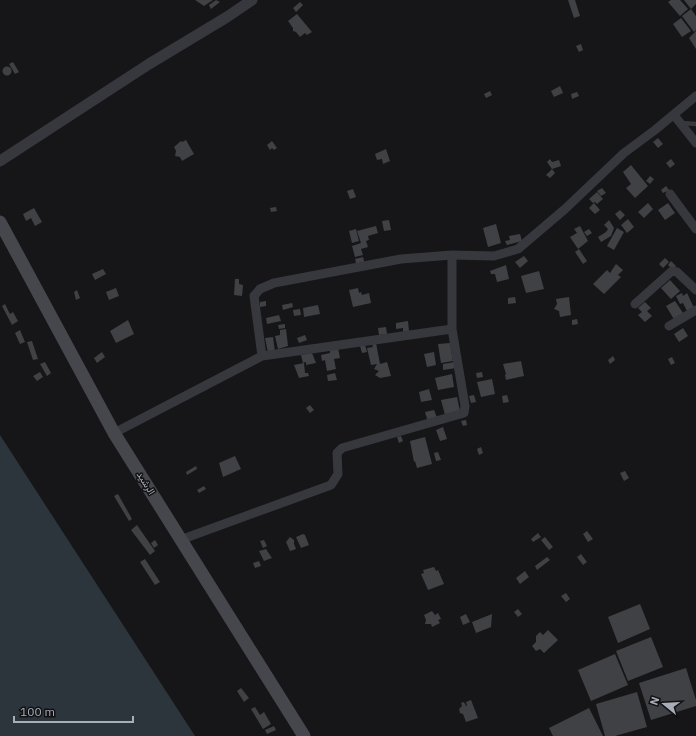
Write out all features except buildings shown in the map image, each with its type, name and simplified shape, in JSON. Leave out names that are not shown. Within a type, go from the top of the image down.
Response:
[{"type":"main road","name":"الرشيد","points":[[0,222],[114,433],[304,736]]},
{"type":"street","points":[[0,161],[149,64],[252,0]]},
{"type":"street","points":[[262,356],[254,296],[260,288],[274,283],[401,259],[452,255],[494,256],[518,249],[565,210],[624,153],[674,115],[696,96]]},
{"type":"street","points":[[674,115],[696,143]]},
{"type":"street","points":[[670,194],[696,229]]},
{"type":"street","points":[[180,540],[332,485],[338,474],[337,453],[342,448],[464,413],[465,406],[452,329],[452,255]]},
{"type":"street","points":[[635,304],[672,271],[677,272],[696,290]]},
{"type":"street","points":[[669,326],[696,310]]},
{"type":"street","points":[[114,433],[262,356],[452,329]]},
{"type":"lane","points":[[680,123],[696,124]]},
{"type":"shaded area","points":[[0,435],[195,736],[0,736]]}]
